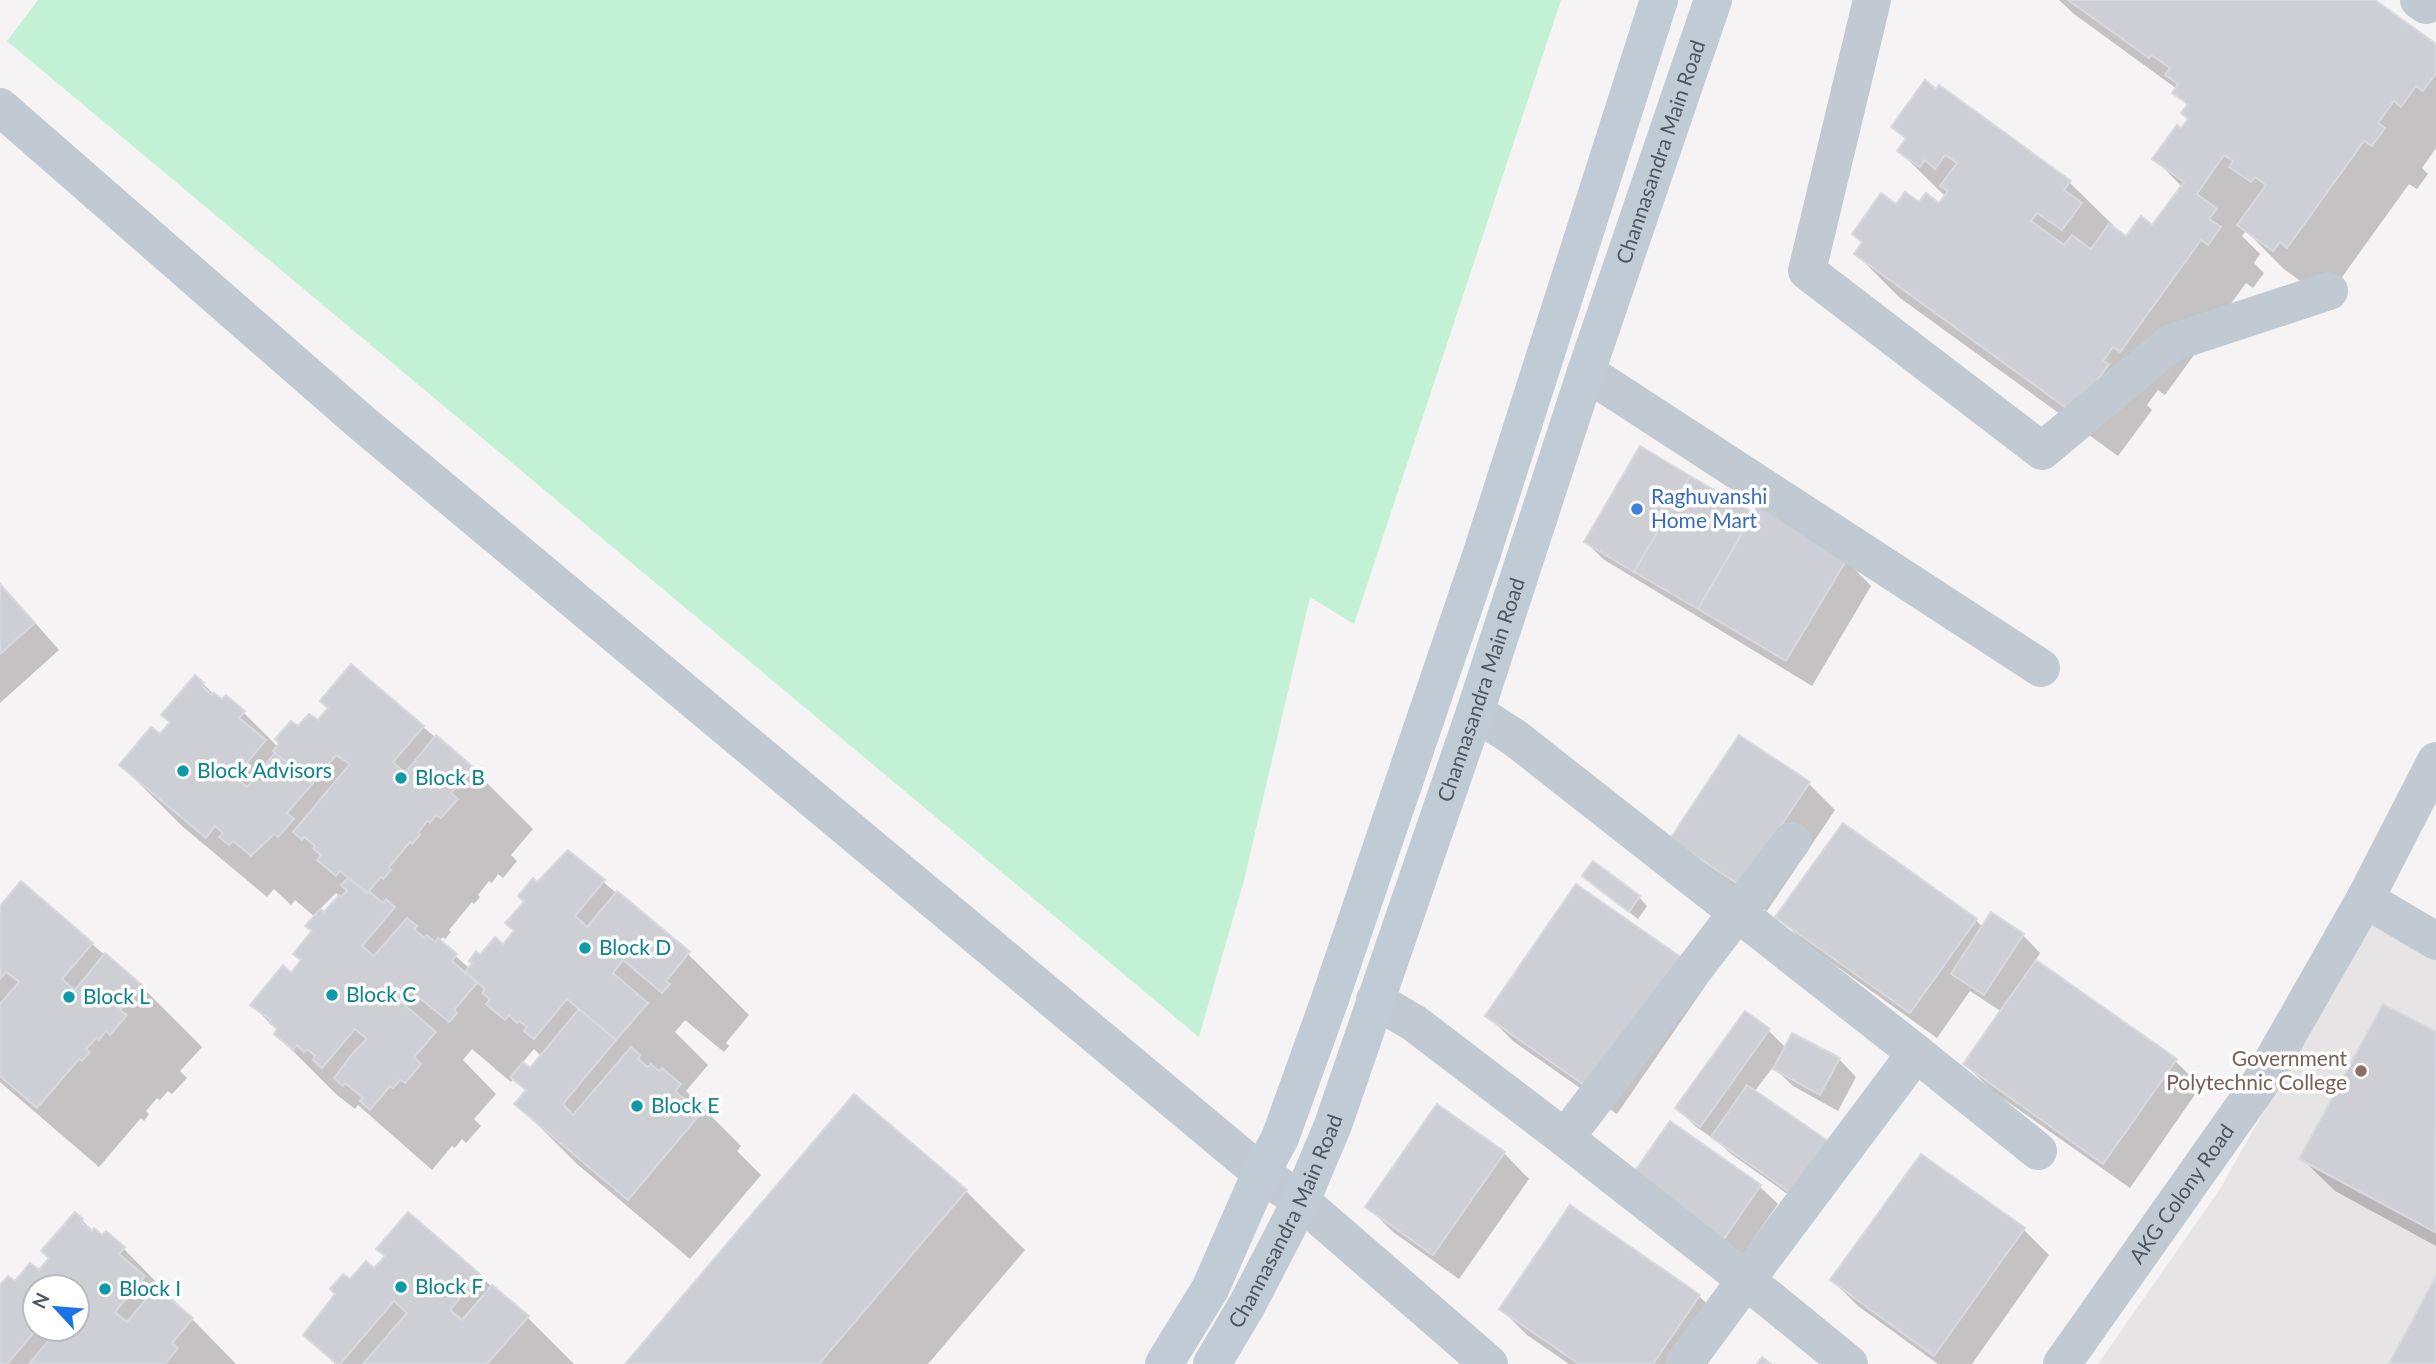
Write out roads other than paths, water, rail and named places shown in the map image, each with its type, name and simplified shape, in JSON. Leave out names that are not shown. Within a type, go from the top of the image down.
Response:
[{"type":"main road","name":"Channasandra Main Road","points":[[1164,1364],[1210,1289],[1261,1173],[1280,1138],[1482,553],[1659,0]]},
{"type":"main road","name":"Channasandra Main Road","points":[[1212,1364],[1247,1305],[1301,1201],[1333,1125],[1475,712],[1586,372],[1713,0]]},
{"type":"street","points":[[1872,0],[1807,271],[2042,451],[2171,343],[2329,291]]},
{"type":"street","points":[[0,107],[362,423],[1261,1173],[1301,1201],[1489,1364]]},
{"type":"street","points":[[1586,372],[2041,668]]},
{"type":"street","points":[[1475,712],[1515,738],[2038,1151]]},
{"type":"street","name":"AKG Colony Road","points":[[2062,1364],[2259,1085],[2365,899],[2436,761]]},
{"type":"street","points":[[1565,1138],[1791,841]]},
{"type":"street","points":[[2365,899],[2436,941]]},
{"type":"street","points":[[1375,1000],[1414,1023],[1565,1138],[1849,1364]]},
{"type":"street","points":[[1685,1364],[1916,1054]]},
{"type":"place","name":"Raghuvanshi Home Mart","points":[[1637,509]]},
{"type":"place","name":"Block Advisors","points":[[183,771]]},
{"type":"place","name":"Block B","points":[[401,778]]},
{"type":"place","name":"Block D","points":[[585,948]]},
{"type":"place","name":"Block C","points":[[332,995]]},
{"type":"place","name":"Block L","points":[[69,997]]},
{"type":"place","name":"Government Polytechnic College","points":[[2361,1071]]},
{"type":"place","name":"Block E","points":[[637,1106]]},
{"type":"place","name":"Block F","points":[[401,1287]]},
{"type":"place","name":"Block I","points":[[105,1289]]}]
